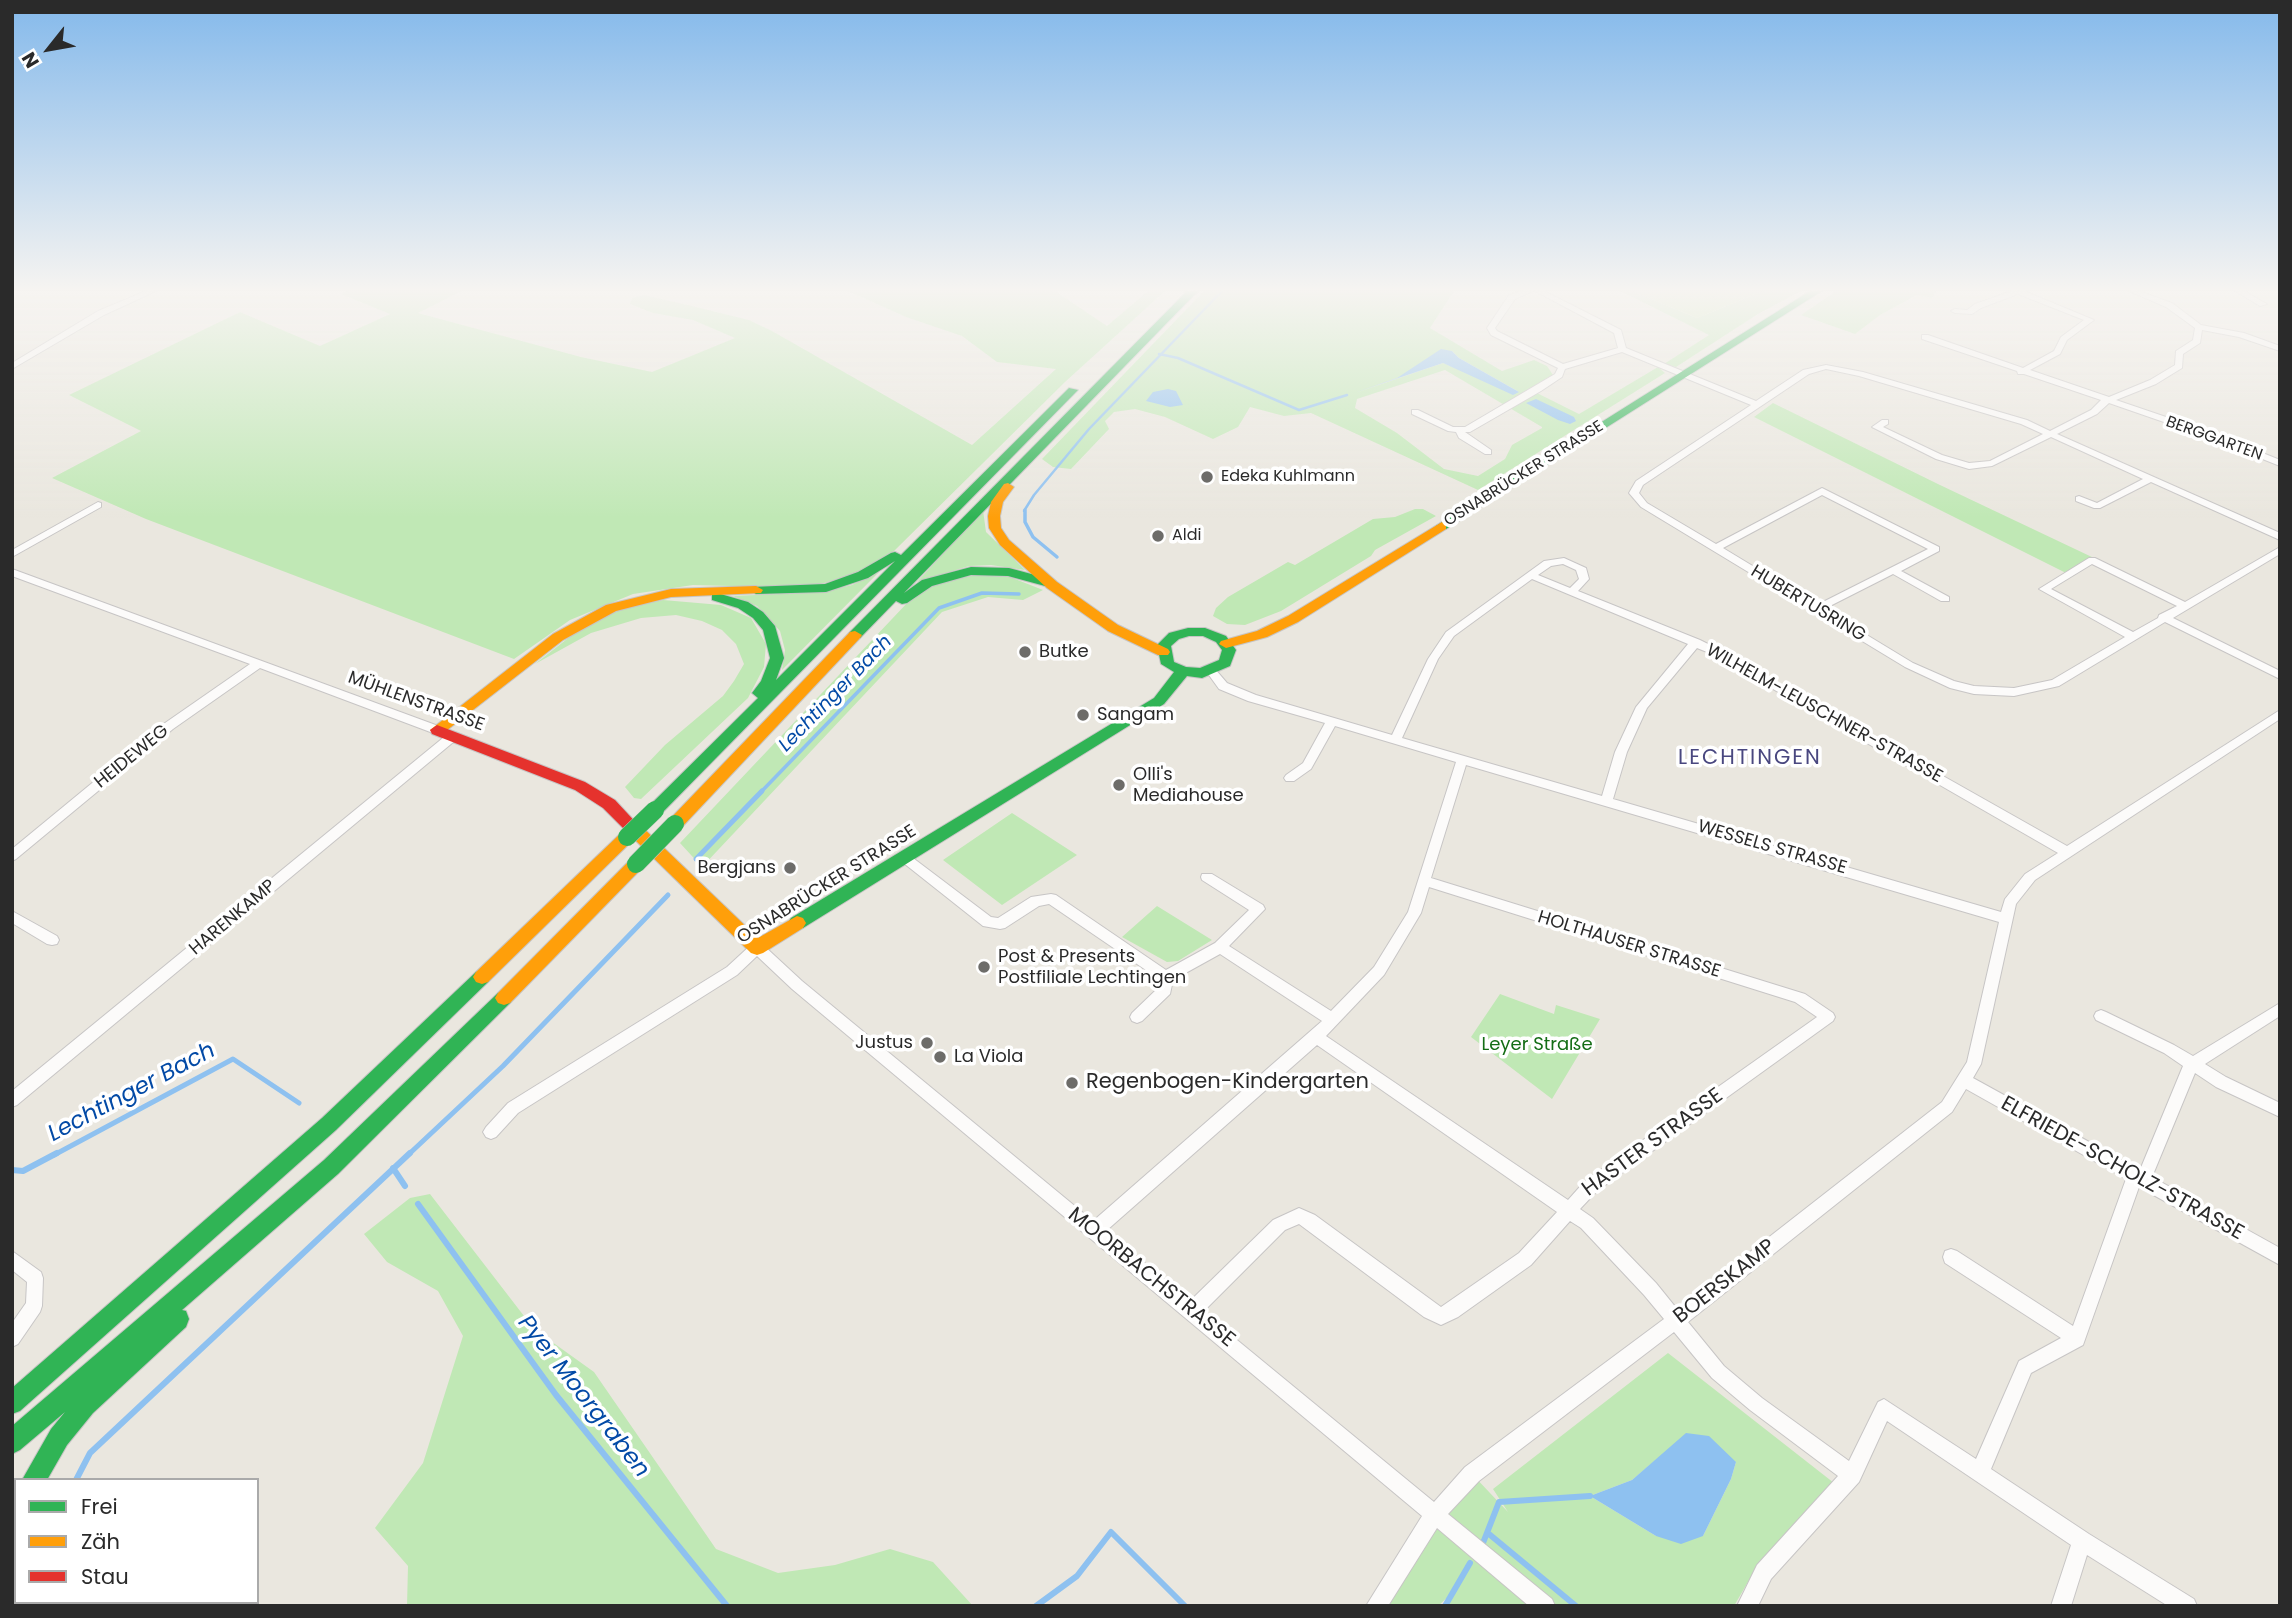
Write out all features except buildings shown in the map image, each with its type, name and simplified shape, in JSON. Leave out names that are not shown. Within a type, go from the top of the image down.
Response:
[{"type":"main road","points":[[12,1403],[97,1332],[329,1124],[656,808],[1097,367]]},
{"type":"main road","points":[[12,1442],[331,1167],[421,1082],[1118,367]]},
{"type":"main road","name":"OSNABRÜCKER STRASSE","points":[[1226,644],[1262,634],[1293,619],[1697,367]]},
{"type":"main road","points":[[1036,449],[1037,456],[997,502],[995,528],[1004,542],[1052,584],[1101,617],[1148,635],[1166,646]]},
{"type":"main road","points":[[437,730],[576,625],[634,600],[722,589],[804,591],[845,583],[890,560],[921,533],[937,526]]},
{"type":"main road","points":[[867,622],[886,614],[927,583],[958,573],[1009,572],[1052,584]]},
{"type":"main road","points":[[656,808],[659,796],[768,683],[777,658],[771,629],[758,615],[722,598],[686,592]]},
{"type":"main road","points":[[1195,631],[1213,635],[1226,644],[1228,657],[1225,663],[1211,671],[1183,671],[1168,664],[1166,646],[1181,633],[1195,631]]},
{"type":"main road","name":"OSNABRÜCKER STRASSE","points":[[758,948],[1159,701],[1183,671]]},
{"type":"main road","name":"MÜHLENSTRASSE","points":[[437,730],[580,786],[609,804],[758,948]]},
{"type":"main road","points":[[35,1478],[59,1437],[85,1405],[312,1196],[331,1167]]},
{"type":"street","points":[[1559,367],[1567,367]]},
{"type":"street","points":[[1663,367],[1758,405]]},
{"type":"street","name":"BERGGARTEN","points":[[2006,367],[2213,436],[2280,463]]},
{"type":"street","points":[[2021,372],[2031,367]]},
{"type":"street","points":[[1885,422],[1876,427],[1939,457],[1969,466],[1992,463],[2108,402],[2153,382],[2178,367]]},
{"type":"street","points":[[1415,412],[1460,431],[1467,430],[1538,389],[1559,375],[1562,368]]},
{"type":"street","name":"HUBERTUSRING","points":[[2280,537],[2053,433],[1836,368],[1815,368],[1806,372],[1639,483],[1634,493],[1644,505],[1926,673],[1974,690],[2014,692],[2055,683],[2280,550]]},
{"type":"street","points":[[1460,431],[1462,436],[1488,452]]},
{"type":"street","points":[[2079,499],[2097,506],[2152,478]]},
{"type":"street","points":[[1716,548],[1822,491],[1936,549],[1816,609]]},
{"type":"street","points":[[12,554],[98,505]]},
{"type":"street","points":[[1395,741],[1433,659],[1450,634],[1530,575],[1555,561],[1574,563],[1585,573],[1572,592]]},
{"type":"street","points":[[2132,636],[2043,589],[2092,561],[2185,606]]},
{"type":"street","points":[[1894,571],[1945,599]]},
{"type":"street","name":"MÜHLENSTRASSE","points":[[12,572],[437,730]]},
{"type":"street","name":"WILHELM-LEUSCHNER-STRASSE","points":[[1530,575],[1696,642],[2067,852]]},
{"type":"street","points":[[2163,617],[2280,676]]},
{"type":"street","points":[[1607,800],[1621,752],[1642,707],[1696,642]]},
{"type":"street","name":"HEIDEWEG","points":[[12,856],[169,726],[258,664]]},
{"type":"street","name":"WESSELS STRASSE","points":[[1211,671],[1228,690],[2007,919]]},
{"type":"street","points":[[2007,919],[2017,891],[2030,877],[2280,714]]},
{"type":"street","points":[[1290,778],[1307,766],[1331,722]]},
{"type":"street","name":"HARENKAMP","points":[[12,1100],[453,736]]},
{"type":"street","points":[[1094,1231],[1316,1037],[1363,990],[1393,953],[1405,932],[1425,881],[1462,760]]},
{"type":"street","points":[[905,858],[988,922],[1000,923],[1037,901],[1051,899],[1166,976]]},
{"type":"street","points":[[1166,976],[1220,947],[1258,909],[1207,877]]},
{"type":"street","name":"HOLTHAUSER STRASSE","points":[[1425,881],[1800,998],[1828,1017]]},
{"type":"street","points":[[12,916],[52,940]]},
{"type":"street","name":"BOERSKAMP","points":[[1376,1606],[1436,1514],[1472,1474],[1675,1321],[1947,1107],[1974,1064],[2007,919]]},
{"type":"street","points":[[1220,947],[1333,1020]]},
{"type":"street","name":"OSNABRÜCKER STRASSE","points":[[491,1132],[513,1108],[732,971],[758,948]]},
{"type":"street","name":"MOORBACHSTRASSE","points":[[758,948],[797,985],[1545,1606]]},
{"type":"street","points":[[1137,1017],[1165,989],[1166,976]]},
{"type":"street","points":[[1980,1472],[2025,1367],[2077,1339],[2139,1179],[2191,1065],[2280,1009]]},
{"type":"street","points":[[2101,1016],[2169,1049],[2191,1065],[2280,1110]]},
{"type":"street","name":"HASTER STRASSE","points":[[1192,1311],[1279,1225],[1299,1216],[1309,1220],[1430,1311],[1441,1315],[1452,1311],[1525,1259],[1591,1186],[1828,1017]]},
{"type":"street","points":[[1316,1037],[1568,1209],[1604,1240],[1718,1372],[1756,1404],[1852,1475]]},
{"type":"street","name":"ELFRIEDE-SCHOLZ-STRASSE","points":[[1965,1081],[2280,1257]]},
{"type":"street","points":[[1951,1257],[2077,1339]]},
{"type":"street","points":[[12,1259],[35,1278],[34,1306],[12,1338]]},
{"type":"street","points":[[1747,1606],[1764,1572],[1852,1475],[1884,1408],[2082,1541],[2187,1606]]},
{"type":"street","points":[[2061,1606],[2082,1541]]},
{"type":"green space","points":[[128,367],[626,367],[652,372],[665,367],[834,367],[972,445],[1056,369],[1035,367],[1082,367],[894,551],[859,572],[821,584],[769,587],[693,585],[633,594],[570,620],[514,659],[146,519],[52,478],[141,431],[69,395]]},
{"type":"green space","points":[[1131,367],[1420,367],[1355,393],[1433,367],[1452,367],[1519,392],[1474,367],[1494,367],[1502,371],[1515,367],[1547,367],[1553,375],[1531,390],[1579,414],[1658,367],[1665,373],[1478,490],[1311,413],[1284,416],[1250,407],[1238,427],[1213,439],[1165,417],[1135,409],[1114,412],[1105,421],[1109,429],[1071,469],[1053,467],[1042,459]],"holes":[[[1445,370],[1542,427],[1512,445],[1505,459],[1478,476],[1444,469],[1397,433],[1355,408],[1357,399]]]},
{"type":"green space","points":[[1773,403],[2094,558],[2066,573],[1754,417]]},
{"type":"green space","points":[[1415,509],[1423,509],[1436,516],[1375,550],[1371,556],[1281,611],[1245,625],[1227,624],[1213,616],[1216,608],[1228,597],[1288,562],[1295,565],[1373,519],[1395,517]]},
{"type":"green space","points":[[983,510],[986,532],[1025,570],[991,565],[969,566],[917,582]]},
{"type":"green space","points":[[879,572],[782,670],[785,650],[780,631],[757,606],[733,596],[824,592],[852,585]]},
{"type":"green space","points":[[975,575],[1010,577],[1043,590],[1023,600],[988,597],[942,612],[702,867],[680,843],[909,601],[936,584]]},
{"type":"green space","points":[[663,600],[721,605],[751,618],[766,644],[764,667],[748,698],[641,799],[634,798],[625,787],[665,745],[723,696],[744,664],[736,644],[722,630],[702,621],[676,615],[641,618],[591,633],[535,664],[576,632],[605,615]]},
{"type":"green space","points":[[1012,813],[1077,855],[1002,905],[943,860]]},
{"type":"green space","points":[[1157,906],[1212,940],[1178,961],[1167,962],[1122,937]]},
{"type":"green space","name":"Leyer Straße","points":[[1500,994],[1554,1014],[1556,1005],[1600,1019],[1552,1099],[1471,1037]]},
{"type":"green space","points":[[430,1194],[534,1329],[594,1372],[716,1549],[778,1573],[835,1565],[890,1549],[933,1562],[973,1606],[407,1606],[408,1566],[375,1528],[423,1463],[463,1336],[438,1291],[387,1262],[364,1234],[410,1198]]},
{"type":"green space","points":[[1668,1353],[1834,1483],[1759,1563],[1734,1606],[1448,1606],[1450,1595],[1438,1606],[1376,1606],[1472,1474],[1508,1512],[1493,1489]],"holes":[[[1658,1458],[1736,1462],[1731,1479],[1703,1536],[1656,1536],[1590,1496],[1632,1480]]]},
{"type":"water","points":[[1414,367],[1433,367],[1354,393],[1397,378]]},
{"type":"water","points":[[1451,367],[1474,367],[1519,392],[1513,395]]},
{"type":"water","points":[[1168,389],[1176,391],[1183,405],[1170,407],[1146,401],[1153,392]]},
{"type":"water","points":[[1536,399],[1574,417],[1576,421],[1570,424],[1558,420],[1526,403]]},
{"type":"water","points":[[1686,1433],[1709,1436],[1736,1462],[1731,1479],[1703,1536],[1681,1544],[1656,1536],[1590,1496],[1632,1480]]},
{"type":"waterway","name":"Lechtinger Bach","points":[[1024,511],[1034,495],[1089,429],[1149,367]]},
{"type":"waterway","points":[[1198,367],[1299,410],[1347,395]]},
{"type":"waterway","name":"Lechtinger Bach","points":[[1025,510],[1025,522],[1033,537],[1057,557]]},
{"type":"waterway","name":"Lechtinger Bach","points":[[760,793],[939,608],[982,593],[1019,594]]},
{"type":"waterway","name":"Lechtinger Bach","points":[[696,859],[762,791]]},
{"type":"waterway","name":"Lechtinger Bach","points":[[408,1155],[503,1066],[668,895]]},
{"type":"waterway","name":"Lechtinger Bach","points":[[54,1155],[233,1059],[299,1103]]},
{"type":"waterway","name":"Lechtinger Bach","points":[[12,1170],[23,1171],[57,1153]]},
{"type":"waterway","name":"Lechtinger Bach","points":[[393,1169],[410,1153]]},
{"type":"waterway","points":[[77,1478],[90,1453],[393,1169]]},
{"type":"waterway","name":"Pyer Moorgraben","points":[[393,1169],[405,1186]]},
{"type":"waterway","name":"Pyer Moorgraben","points":[[418,1204],[556,1395],[727,1606]]},
{"type":"waterway","points":[[1483,1543],[1499,1502],[1590,1496]]},
{"type":"waterway","name":"Pyer Moorgraben","points":[[1036,1606],[1077,1576],[1111,1532],[1185,1606]]},
{"type":"waterway","name":"Pyer Moorgraben","points":[[1489,1534],[1576,1606]]},
{"type":"waterway","name":"Pyer Moorgraben","points":[[1445,1606],[1470,1563]]},
{"type":"traffic: fast","points":[[855,635],[1119,367]]},
{"type":"traffic: fast","points":[[1442,526],[1697,367]]},
{"type":"traffic: fast","points":[[655,810],[1073,390]]},
{"type":"traffic: fast","points":[[756,590],[826,588],[863,575],[895,556]]},
{"type":"traffic: fast","points":[[902,600],[927,583],[971,571],[1009,572],[1045,582]]},
{"type":"traffic: fast","points":[[717,597],[743,605],[758,615],[770,629],[777,658],[768,683],[759,693]]},
{"type":"traffic: fast","points":[[1188,632],[1205,632],[1221,639],[1229,650],[1225,663],[1202,673],[1183,671],[1168,664],[1164,645],[1174,636],[1188,632]]},
{"type":"traffic: fast","points":[[797,923],[1159,701],[1183,671]]},
{"type":"traffic: fast","points":[[627,837],[655,810]]},
{"type":"traffic: fast","points":[[636,864],[675,824]]},
{"type":"traffic: fast","points":[[12,1403],[329,1124],[482,977]]},
{"type":"traffic: fast","points":[[12,1442],[331,1167],[504,998]]},
{"type":"traffic: fast","points":[[35,1478],[59,1437],[85,1405],[178,1319]]},
{"type":"traffic: fast","points":[[12,1550],[14,1538]]},
{"type":"traffic: slow","points":[[1008,487],[997,502],[994,516],[995,528],[1004,542],[1052,585],[1113,628],[1163,652]]},
{"type":"traffic: slow","points":[[1226,644],[1262,634],[1293,619],[1442,526]]},
{"type":"traffic: slow","points":[[437,730],[558,637],[611,608],[671,593],[756,590]]},
{"type":"traffic: slow","points":[[675,824],[855,635]]},
{"type":"traffic: slow","points":[[633,828],[757,948],[797,923]]},
{"type":"traffic: slow","points":[[482,977],[627,837]]},
{"type":"traffic: slow","points":[[504,998],[636,864]]},
{"type":"traffic: jam","points":[[437,730],[580,786],[609,804],[633,828]]},
{"type":"place","name":"Edeka Kuhlmann","points":[[1207,477]]},
{"type":"place","name":"Aldi","points":[[1158,536]]},
{"type":"place","name":"Butke","points":[[1025,652]]},
{"type":"place","name":"Sangam","points":[[1083,715]]},
{"type":"place","name":"Olli's Mediahouse","points":[[1119,785]]},
{"type":"place","name":"Bergjans","points":[[790,868]]},
{"type":"place","name":"Post & Presents Postfiliale Lechtingen","points":[[984,967]]},
{"type":"place","name":"Justus","points":[[927,1043]]},
{"type":"place","name":"La Viola","points":[[940,1057]]},
{"type":"place","name":"Regenbogen-Kindergarten","points":[[1072,1083]]},
{"type":"district","name":"LECHTINGEN","points":[[1750,759]]}]
